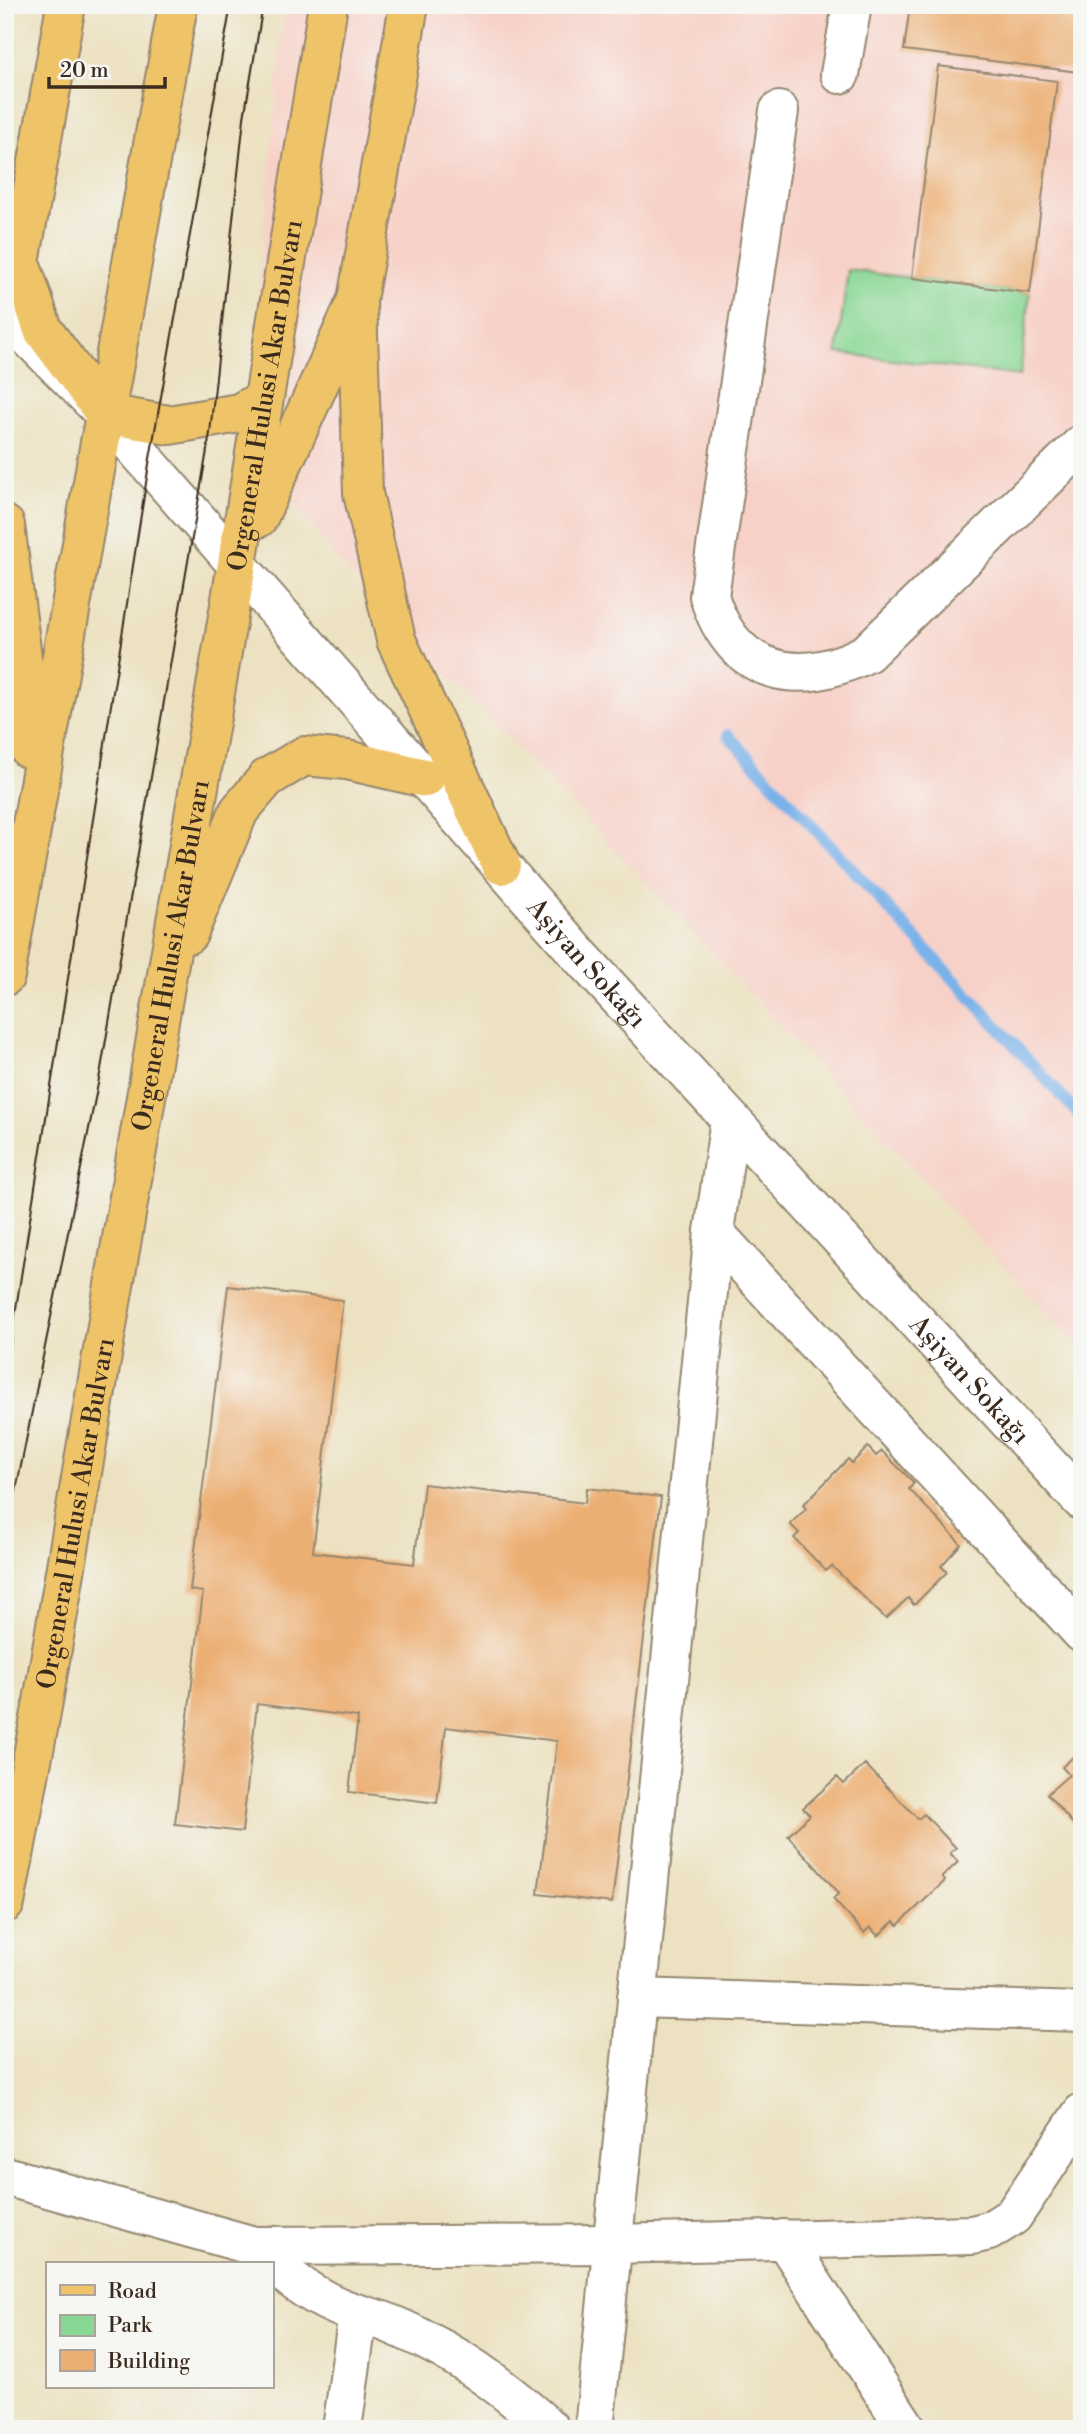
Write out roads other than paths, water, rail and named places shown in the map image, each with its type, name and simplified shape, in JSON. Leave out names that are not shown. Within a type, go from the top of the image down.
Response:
[{"type":"main road","points":[[66,5],[20,262],[43,330],[105,414],[169,425],[239,413],[263,400]]},
{"type":"main road","points":[[5,976],[178,5]]},
{"type":"main road","name":"Orgeneral Hulusi Akar Bulvarı","points":[[5,1903],[41,1713],[237,564],[328,5]]},
{"type":"main road","points":[[409,5],[356,300],[363,493],[396,640],[500,865]]},
{"type":"main road","points":[[237,564],[356,300]]},
{"type":"main road","points":[[5,525],[25,681],[33,814]]},
{"type":"main road","points":[[163,994],[239,811],[267,778],[304,756],[347,760],[425,778]]},
{"type":"street","points":[[840,74],[852,5]]},
{"type":"street","points":[[779,111],[709,596],[719,621],[734,643],[747,655],[764,664],[802,673],[845,665],[867,653],[1082,444]]},
{"type":"street","name":"Aşiyan Sokağı","points":[[5,314],[105,414],[500,865],[1082,1501]]},
{"type":"street","points":[[594,2429],[714,1232],[730,1119]]},
{"type":"street","points":[[714,1232],[1082,1633]]},
{"type":"street","points":[[637,1998],[1082,2012]]},
{"type":"street","points":[[5,2176],[254,2246],[612,2244],[972,2235],[989,2231],[1013,2216],[1082,2113]]},
{"type":"street","points":[[784,2239],[907,2429]]},
{"type":"street","points":[[254,2246],[271,2262]]},
{"type":"street","points":[[273,2264],[305,2290],[335,2306],[382,2321],[470,2365],[513,2396],[550,2429]]},
{"type":"street","points":[[342,2429],[358,2314]]},
{"type":"waterway","points":[[728,735],[1082,1118]]},
{"type":"tram line","points":[[5,1378],[149,464],[231,5]]},
{"type":"tram line","points":[[5,1545],[101,1069],[210,433],[244,118],[263,5]]}]
